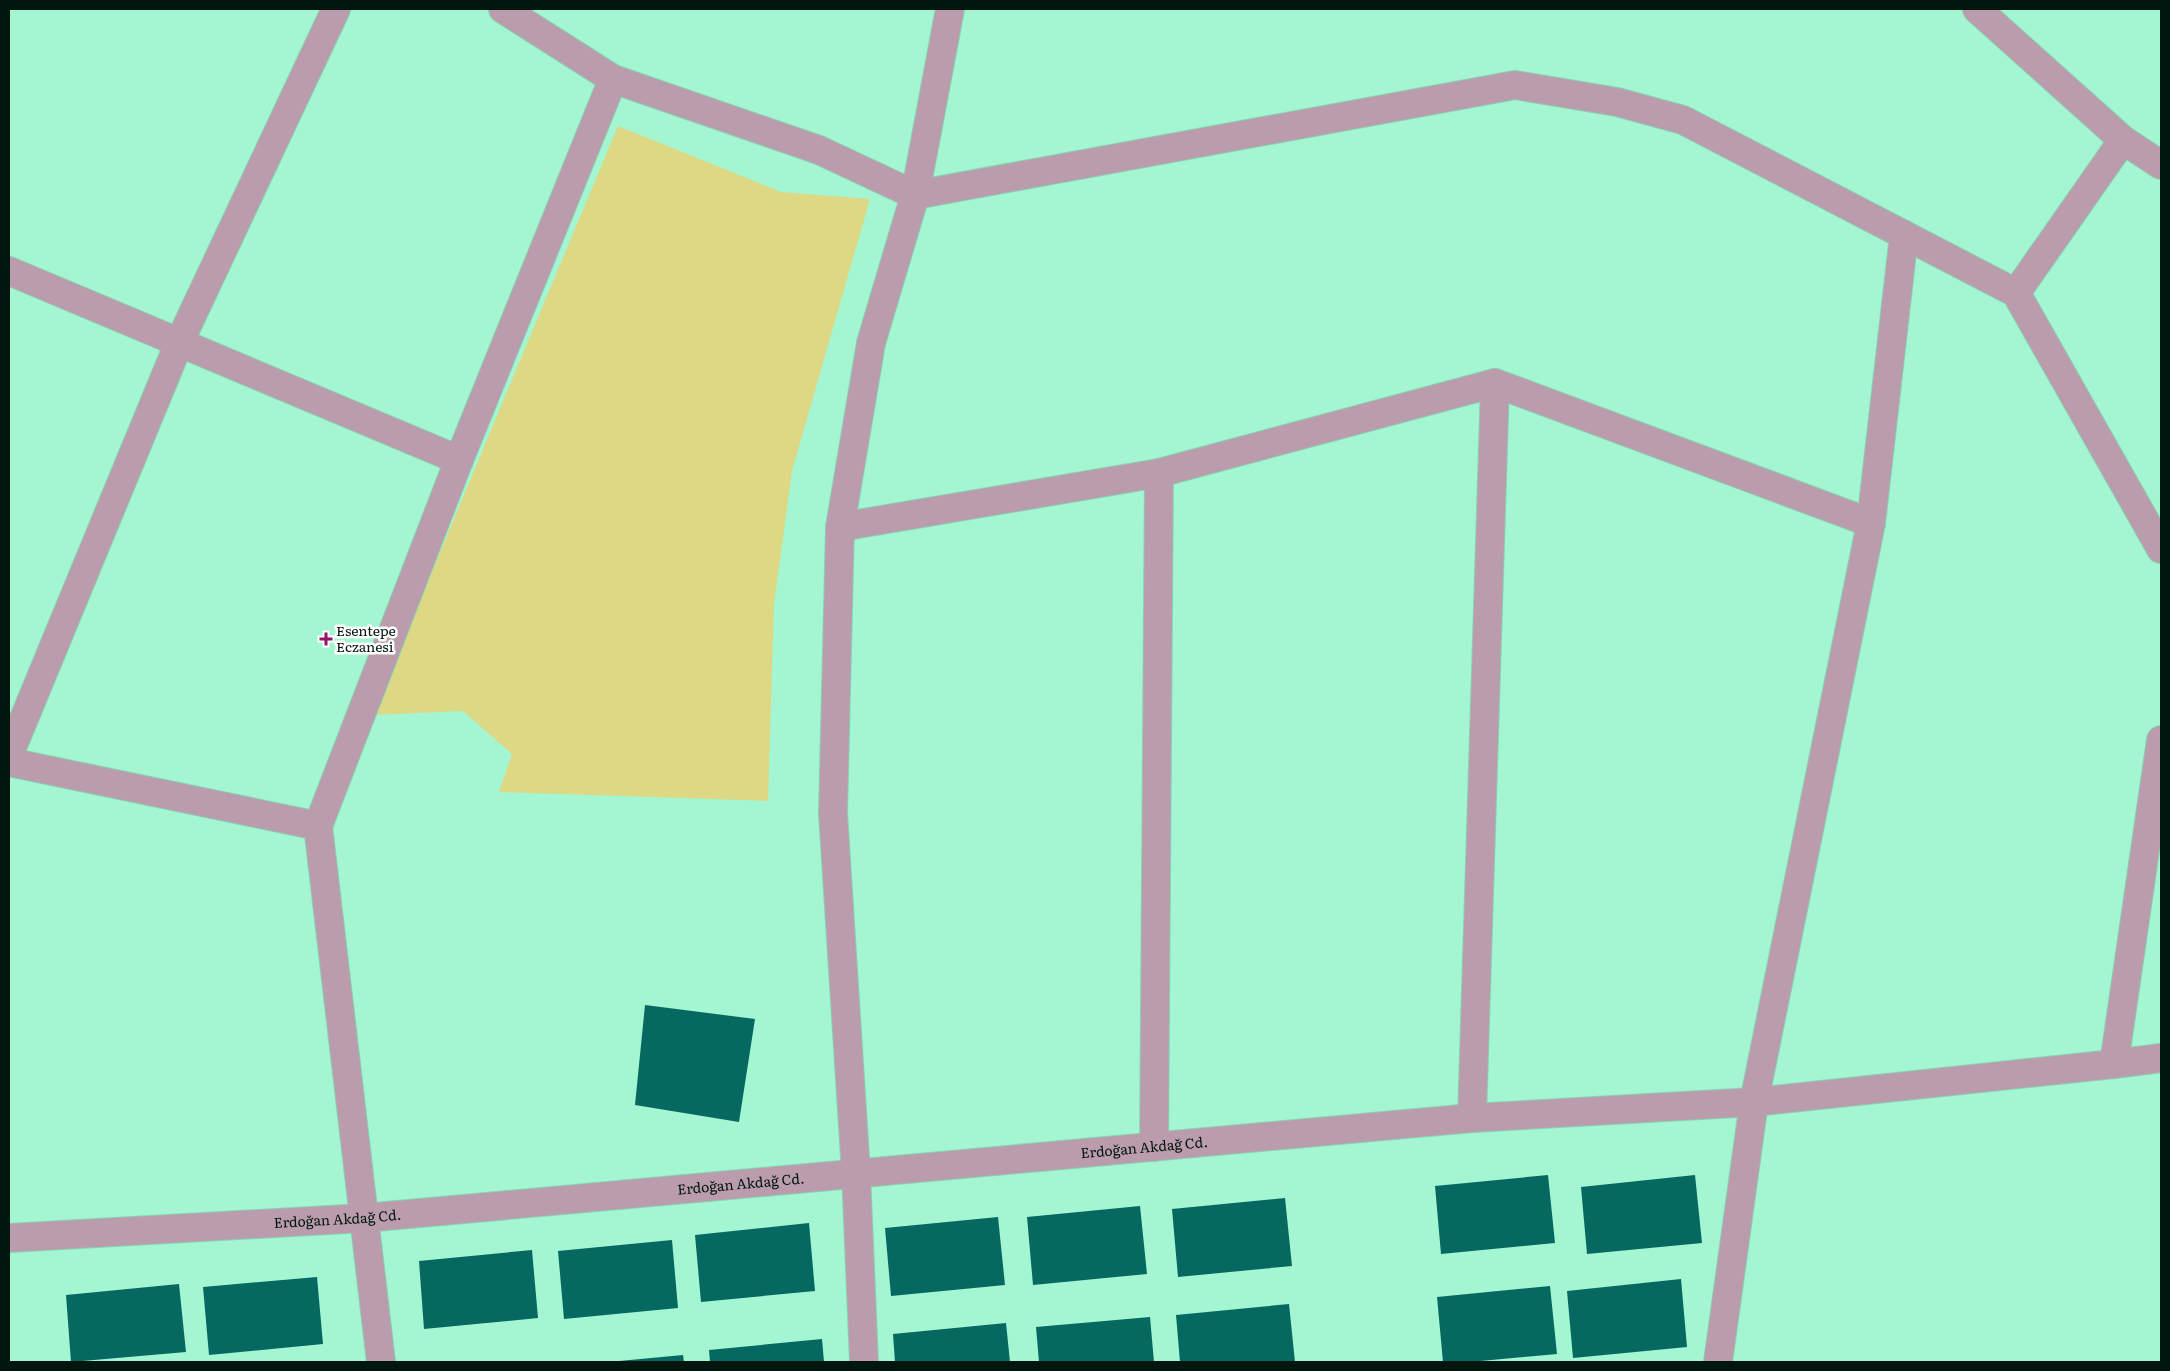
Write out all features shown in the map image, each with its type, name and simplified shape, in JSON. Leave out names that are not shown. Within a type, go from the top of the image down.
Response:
[{"type":"street","points":[[9,755],[179,343],[336,9]]},
{"type":"street","points":[[503,9],[613,79],[819,150],[915,195],[1515,85],[1617,102],[1683,120],[2016,293],[2161,549]]},
{"type":"street","points":[[864,1362],[856,1173],[833,814],[840,527],[871,342],[915,195],[950,9]]},
{"type":"street","points":[[1977,9],[2123,140],[2161,165]]},
{"type":"street","points":[[380,1362],[318,826],[459,460],[613,79]]},
{"type":"street","points":[[2016,293],[2123,140]]},
{"type":"street","points":[[1718,1362],[1754,1102],[1871,523],[1904,235]]},
{"type":"street","points":[[9,271],[459,460]]},
{"type":"street","points":[[840,527],[1159,473],[1495,383],[1871,523]]},
{"type":"street","points":[[1472,1118],[1495,383]]},
{"type":"street","points":[[1154,1147],[1159,473]]},
{"type":"street","points":[[2114,1064],[2161,740]]},
{"type":"street","points":[[9,762],[318,826]]},
{"type":"street","name":"Erdoğan Akdağ Cd.","points":[[9,1238],[364,1218],[1472,1118],[1754,1102],[2161,1058]]},
{"type":"shaded area","points":[[618,126],[781,192],[870,199],[792,471],[774,604],[768,801],[499,792],[512,754],[463,711],[372,715]]},
{"type":"building","points":[[645,1005],[755,1019],[739,1122],[635,1105]]},
{"type":"building","points":[[1548,1175],[1555,1243],[1441,1254],[1435,1186]]},
{"type":"building","points":[[1695,1175],[1702,1243],[1587,1254],[1581,1187]]},
{"type":"building","points":[[1285,1198],[1292,1266],[1178,1277],[1172,1209]]},
{"type":"building","points":[[1140,1206],[1147,1274],[1033,1285],[1027,1217]]},
{"type":"building","points":[[998,1217],[1005,1285],[891,1296],[885,1228]]},
{"type":"building","points":[[809,1223],[815,1291],[701,1302],[695,1235]]},
{"type":"building","points":[[672,1240],[678,1308],[564,1319],[558,1251]]},
{"type":"building","points":[[532,1250],[538,1318],[424,1329],[419,1261]]},
{"type":"building","points":[[317,1277],[323,1344],[209,1355],[203,1287]]},
{"type":"building","points":[[1681,1279],[1687,1347],[1573,1358],[1567,1291]]},
{"type":"building","points":[[179,1284],[186,1352],[71,1362],[66,1295]]},
{"type":"building","points":[[1550,1286],[1557,1354],[1470,1362],[1443,1362],[1437,1297]]},
{"type":"building","points":[[1289,1304],[1295,1362],[1180,1362],[1176,1315]]},
{"type":"building","points":[[1150,1317],[1154,1362],[1039,1362],[1036,1327]]},
{"type":"building","points":[[1006,1323],[1010,1362],[895,1362],[893,1334]]},
{"type":"building","points":[[822,1339],[824,1362],[710,1362],[709,1350]]},
{"type":"building","points":[[683,1355],[684,1362],[619,1362],[619,1361]]},
{"type":"place","name":"Esentepe Eczanesi","points":[[326,639]]}]
